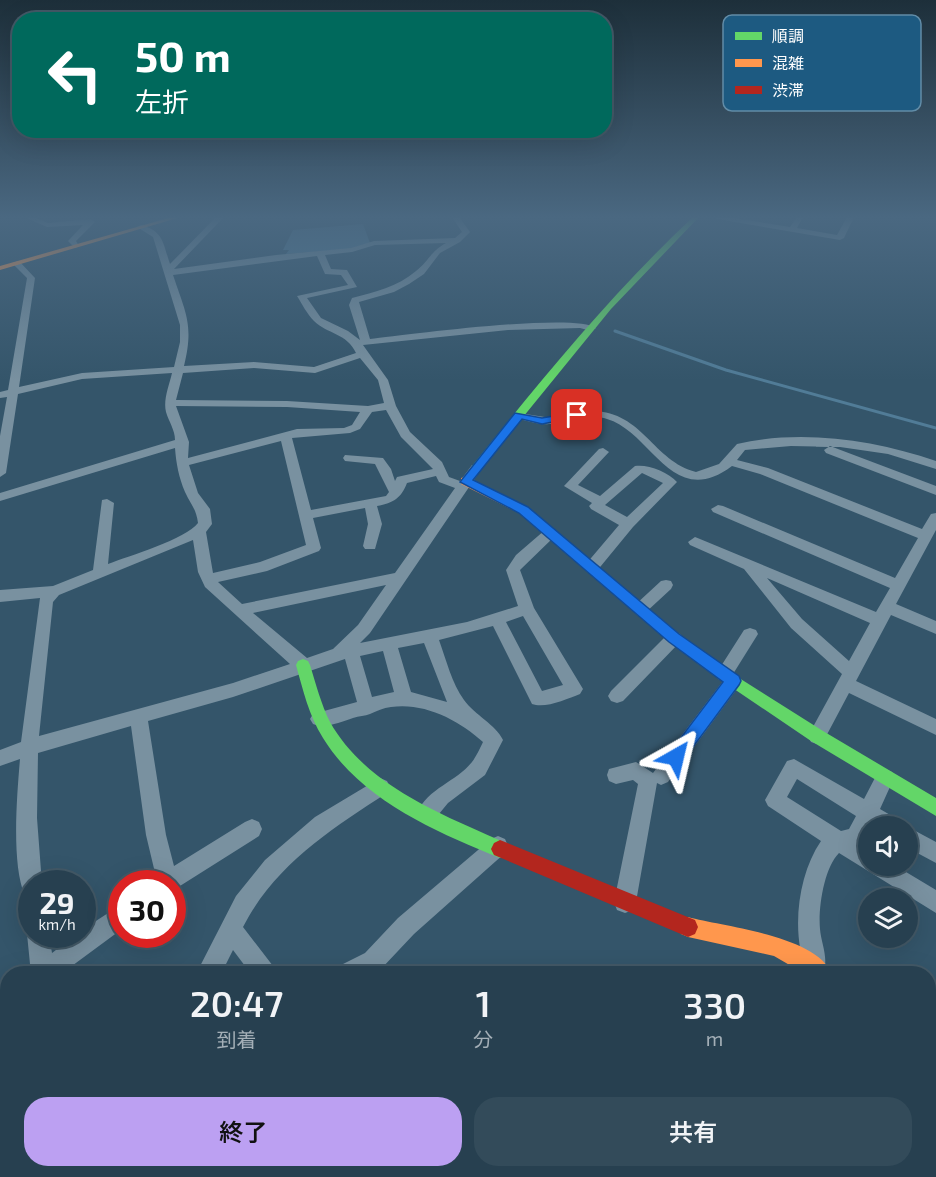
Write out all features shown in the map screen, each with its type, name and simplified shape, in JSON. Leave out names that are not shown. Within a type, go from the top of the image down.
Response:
[{"type":"street","points":[[0,473],[31,279],[24,272]]},
{"type":"street","points":[[0,596],[54,591],[172,546],[199,532],[205,524],[206,517],[203,508],[189,487],[182,463],[183,442],[170,403],[185,342],[185,325],[167,273],[174,272]]},
{"type":"street","points":[[328,272],[344,272],[353,287],[301,296],[318,320],[361,342],[508,327],[581,325],[591,328]]},
{"type":"street","points":[[421,272],[391,290],[355,300],[354,305],[362,354],[383,380],[390,406],[405,434],[438,465],[444,479],[463,484],[524,510],[674,638],[817,736],[936,808]]},
{"type":"street","points":[[345,653],[400,578],[463,484],[638,272]]},
{"type":"street","points":[[0,395],[82,376],[254,365],[315,370],[362,354]]},
{"type":"street","points":[[170,403],[287,404],[368,409],[390,406]]},
{"type":"street","points":[[182,463],[306,432],[346,431],[356,427],[368,409]]},
{"type":"street","points":[[519,416],[542,421],[592,414],[621,419],[630,424],[654,453],[673,467],[690,474],[707,475],[729,462],[736,450],[741,447],[820,442],[883,448],[936,465]]},
{"type":"street","points":[[208,579],[262,567],[314,548],[286,436]]},
{"type":"street","points":[[0,496],[183,442]]},
{"type":"street","points":[[830,450],[936,491]]},
{"type":"street","points":[[601,502],[570,486],[603,452]]},
{"type":"street","points":[[349,458],[380,461],[387,471],[389,485],[397,492]]},
{"type":"street","points":[[729,462],[764,471],[926,536]]},
{"type":"street","points":[[591,568],[628,524],[671,482],[647,470],[639,469],[596,506],[628,524]]},
{"type":"street","points":[[306,515],[390,498],[397,492],[402,480],[440,471]]},
{"type":"street","points":[[100,573],[107,503]]},
{"type":"street","points":[[370,503],[375,524],[370,546]]},
{"type":"street","points":[[718,509],[898,585]]},
{"type":"street","points":[[817,736],[936,517]]},
{"type":"street","points":[[199,532],[208,579],[239,610],[303,665],[320,719],[342,754],[370,781],[427,813],[626,902],[701,932],[749,938],[791,951],[812,966]]},
{"type":"street","points":[[496,619],[538,699],[574,689],[527,609],[513,570],[521,559],[550,533]]},
{"type":"street","points":[[695,542],[749,566],[884,614],[936,628]]},
{"type":"street","points":[[749,566],[772,599],[850,678],[936,726]]},
{"type":"street","points":[[239,610],[400,578]]},
{"type":"street","points":[[640,609],[666,585]]},
{"type":"street","points":[[29,870],[27,859],[30,747],[46,601],[54,591]]},
{"type":"street","points":[[0,758],[30,747],[233,690],[345,653],[429,636],[527,609]]},
{"type":"street","points":[[661,776],[728,677],[750,634]]},
{"type":"street","points":[[429,636],[456,703],[471,721]]},
{"type":"street","points":[[617,696],[674,638]]},
{"type":"street","points":[[389,645],[405,700]]},
{"type":"street","points":[[345,653],[368,708]]},
{"type":"street","points":[[320,719],[340,717],[382,701],[405,700],[457,713],[494,740],[478,769],[441,797],[427,813]]},
{"type":"street","points":[[139,717],[156,835],[163,870]]},
{"type":"street","points":[[858,854],[775,800],[794,767],[872,816]]},
{"type":"street","points":[[615,775],[636,771],[648,780],[626,902]]},
{"type":"street","points":[[818,966],[808,919],[809,898],[830,847],[838,842],[855,838],[885,778]]},
{"type":"street","points":[[211,966],[243,906],[264,874],[310,831],[380,787]]},
{"type":"street","points":[[185,870],[252,829]]},
{"type":"street","points":[[918,843],[936,854]]},
{"type":"street","points":[[363,966],[373,961],[406,926],[498,846]]},
{"type":"street","points":[[893,876],[936,902]]},
{"type":"street","points":[[54,966],[108,925]]},
{"type":"street","points":[[231,929],[259,966]]},
{"type":"street","points":[[40,948],[42,966]]},
{"type":"waterway","points":[[615,331],[726,370],[936,428]]},
{"type":"traffic: fast","points":[[476,468],[554,370],[640,272]]},
{"type":"traffic: fast","points":[[303,665],[324,726],[343,754],[362,772],[406,804],[500,849]]},
{"type":"traffic: fast","points":[[717,670],[817,736],[936,808]]},
{"type":"traffic: slow","points":[[465,481],[523,510],[674,638],[717,670]]},
{"type":"traffic: slow","points":[[688,927],[774,946],[812,966]]},
{"type":"traffic: jam","points":[[500,849],[688,927]]},
{"type":"route","points":[[577,415],[542,421],[519,416],[465,482],[524,510],[674,638],[733,681],[676,757]]}]
